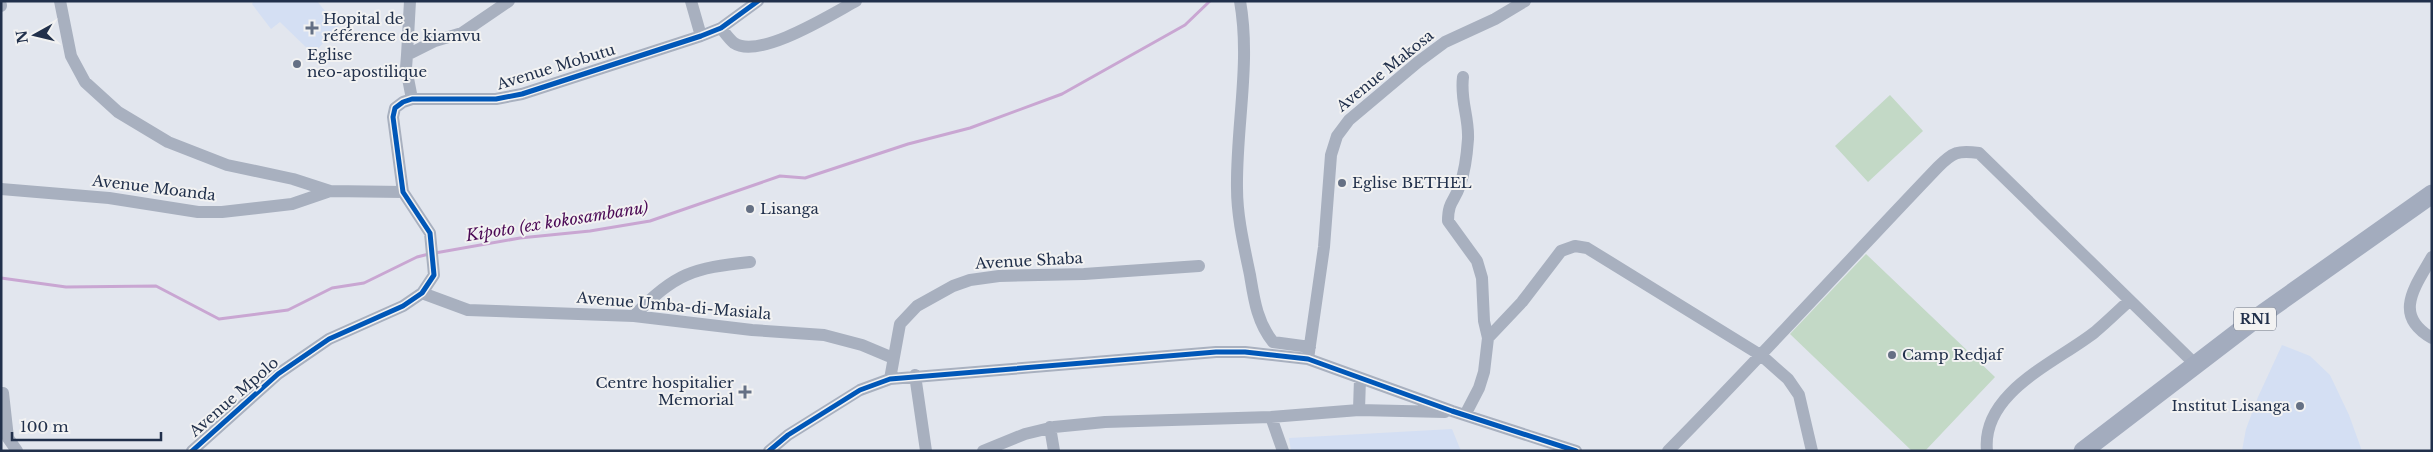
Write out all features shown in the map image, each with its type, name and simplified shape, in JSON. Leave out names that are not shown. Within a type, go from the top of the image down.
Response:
[{"type":"highway","name":"RN1","points":[[2083,451],[2195,364],[2432,194]]},
{"type":"street","points":[[60,1],[75,67],[84,82],[118,112],[168,142],[198,155],[245,169],[293,179],[330,191],[403,192],[393,117],[395,108],[403,102],[412,99],[406,68],[410,1]]},
{"type":"street","points":[[407,55],[435,41],[462,33],[509,1]]},
{"type":"street","points":[[691,1],[701,36]]},
{"type":"street","name":"Avenue Mobutu","points":[[412,99],[496,99],[522,94],[701,36],[721,28],[758,1]]},
{"type":"street","points":[[721,28],[735,44],[758,47],[782,39],[856,1]]},
{"type":"street","points":[[1240,1],[1243,84],[1237,188],[1241,229],[1257,313],[1265,333],[1273,342],[1309,353],[1360,378],[1458,413],[1576,451]]},
{"type":"street","name":"Avenue Makosa","points":[[1309,353],[1324,247],[1331,155],[1337,136],[1349,120],[1418,62],[1445,42],[1494,19],[1525,1]]},
{"type":"street","points":[[1458,413],[1479,388],[1484,372],[1488,338],[1484,321],[1482,278],[1477,260],[1448,221],[1450,201],[1460,188],[1468,138],[1467,121],[1461,94],[1463,77]]},
{"type":"street","points":[[1668,451],[1762,356],[1815,296],[1938,167],[1950,155],[1962,150],[1979,153],[2195,364]]},
{"type":"street","name":"Avenue Moanda","points":[[1,189],[109,198],[198,212],[222,212],[292,204],[330,191]]},
{"type":"street","name":"Avenue Mpolo","points":[[192,451],[278,374],[314,348],[354,327],[403,306],[422,293],[434,275],[430,233],[403,192]]},
{"type":"street","points":[[1488,338],[1522,302],[1561,251],[1575,246],[1587,248],[1762,356],[1788,379],[1799,395],[1812,451]]},
{"type":"street","points":[[2432,257],[2410,300],[2413,321],[2418,330],[2432,338]]},
{"type":"street","points":[[634,316],[661,289],[684,275],[705,267],[750,262]]},
{"type":"street","name":"Avenue Shaba","points":[[890,379],[898,330],[906,316],[944,290],[970,280],[999,276],[1093,273],[1199,266]]},
{"type":"street","name":"Avenue Umba-di-Masiala","points":[[422,293],[468,310],[634,316],[752,330],[824,334],[862,345],[893,358]]},
{"type":"street","points":[[1988,451],[1986,440],[1992,420],[2002,402],[2022,383],[2094,332],[2129,301]]},
{"type":"street","points":[[769,451],[788,435],[860,390],[890,379],[915,375],[1216,352],[1309,353]]},
{"type":"street","points":[[915,375],[926,451]]},
{"type":"street","points":[[1359,410],[1360,378]]},
{"type":"street","points":[[3,393],[8,438],[16,451]]},
{"type":"street","points":[[983,451],[1025,434],[1050,427],[1105,422],[1271,417],[1359,410],[1458,413]]},
{"type":"street","points":[[1271,417],[1283,451]]},
{"type":"street","points":[[1050,427],[1054,451]]},
{"type":"shaded area","name":"Hopital de référence de kiamvu","points":[[254,1],[317,1],[338,27],[313,54],[280,22],[271,29],[252,4]]},
{"type":"shaded area","name":"Institut Lisanga","points":[[2282,345],[2310,356],[2330,375],[2349,415],[2362,451],[2242,451],[2246,429],[2258,397]]},
{"type":"shaded area","points":[[1452,429],[1461,451],[1291,451],[1289,438]]},
{"type":"green space","points":[[1890,95],[1923,131],[1868,182],[1835,146]]},
{"type":"green space","name":"Camp Redjaf","points":[[1866,254],[1995,377],[1925,451],[1912,451],[1790,334]]},
{"type":"waterway","name":"Kipoto (ex kokosambanu)","points":[[435,253],[520,238],[590,231],[650,221],[780,176],[805,178],[908,144],[970,128],[1062,94],[1185,25],[1210,1]]},
{"type":"waterway","name":"Kipoto (ex kokosambanu)","points":[[1,278],[66,287],[156,286],[219,319],[288,310],[332,288],[364,283],[417,257],[429,254]]},
{"type":"cycle path","points":[[192,451],[278,374],[329,339],[403,306],[422,293],[434,275],[430,233],[403,192],[393,117],[395,108],[403,102],[412,99],[496,99],[522,94],[701,36],[721,28],[758,1]]},
{"type":"cycle path","points":[[769,451],[788,435],[860,390],[890,379],[1216,352],[1245,352],[1308,359],[1452,411],[1576,451]]},
{"type":"place","name":"Hopital de référence de kiamvu","points":[[312,28]]},
{"type":"place","name":"Eglise neo-apostilique","points":[[297,64]]},
{"type":"place","name":"Eglise BETHEL","points":[[1342,183]]},
{"type":"place","name":"Lisanga","points":[[750,209]]},
{"type":"place","name":"Camp Redjaf","points":[[1892,355]]},
{"type":"place","name":"Centre hospitalier Memorial","points":[[745,392]]},
{"type":"place","name":"Institut Lisanga","points":[[2300,406]]}]
